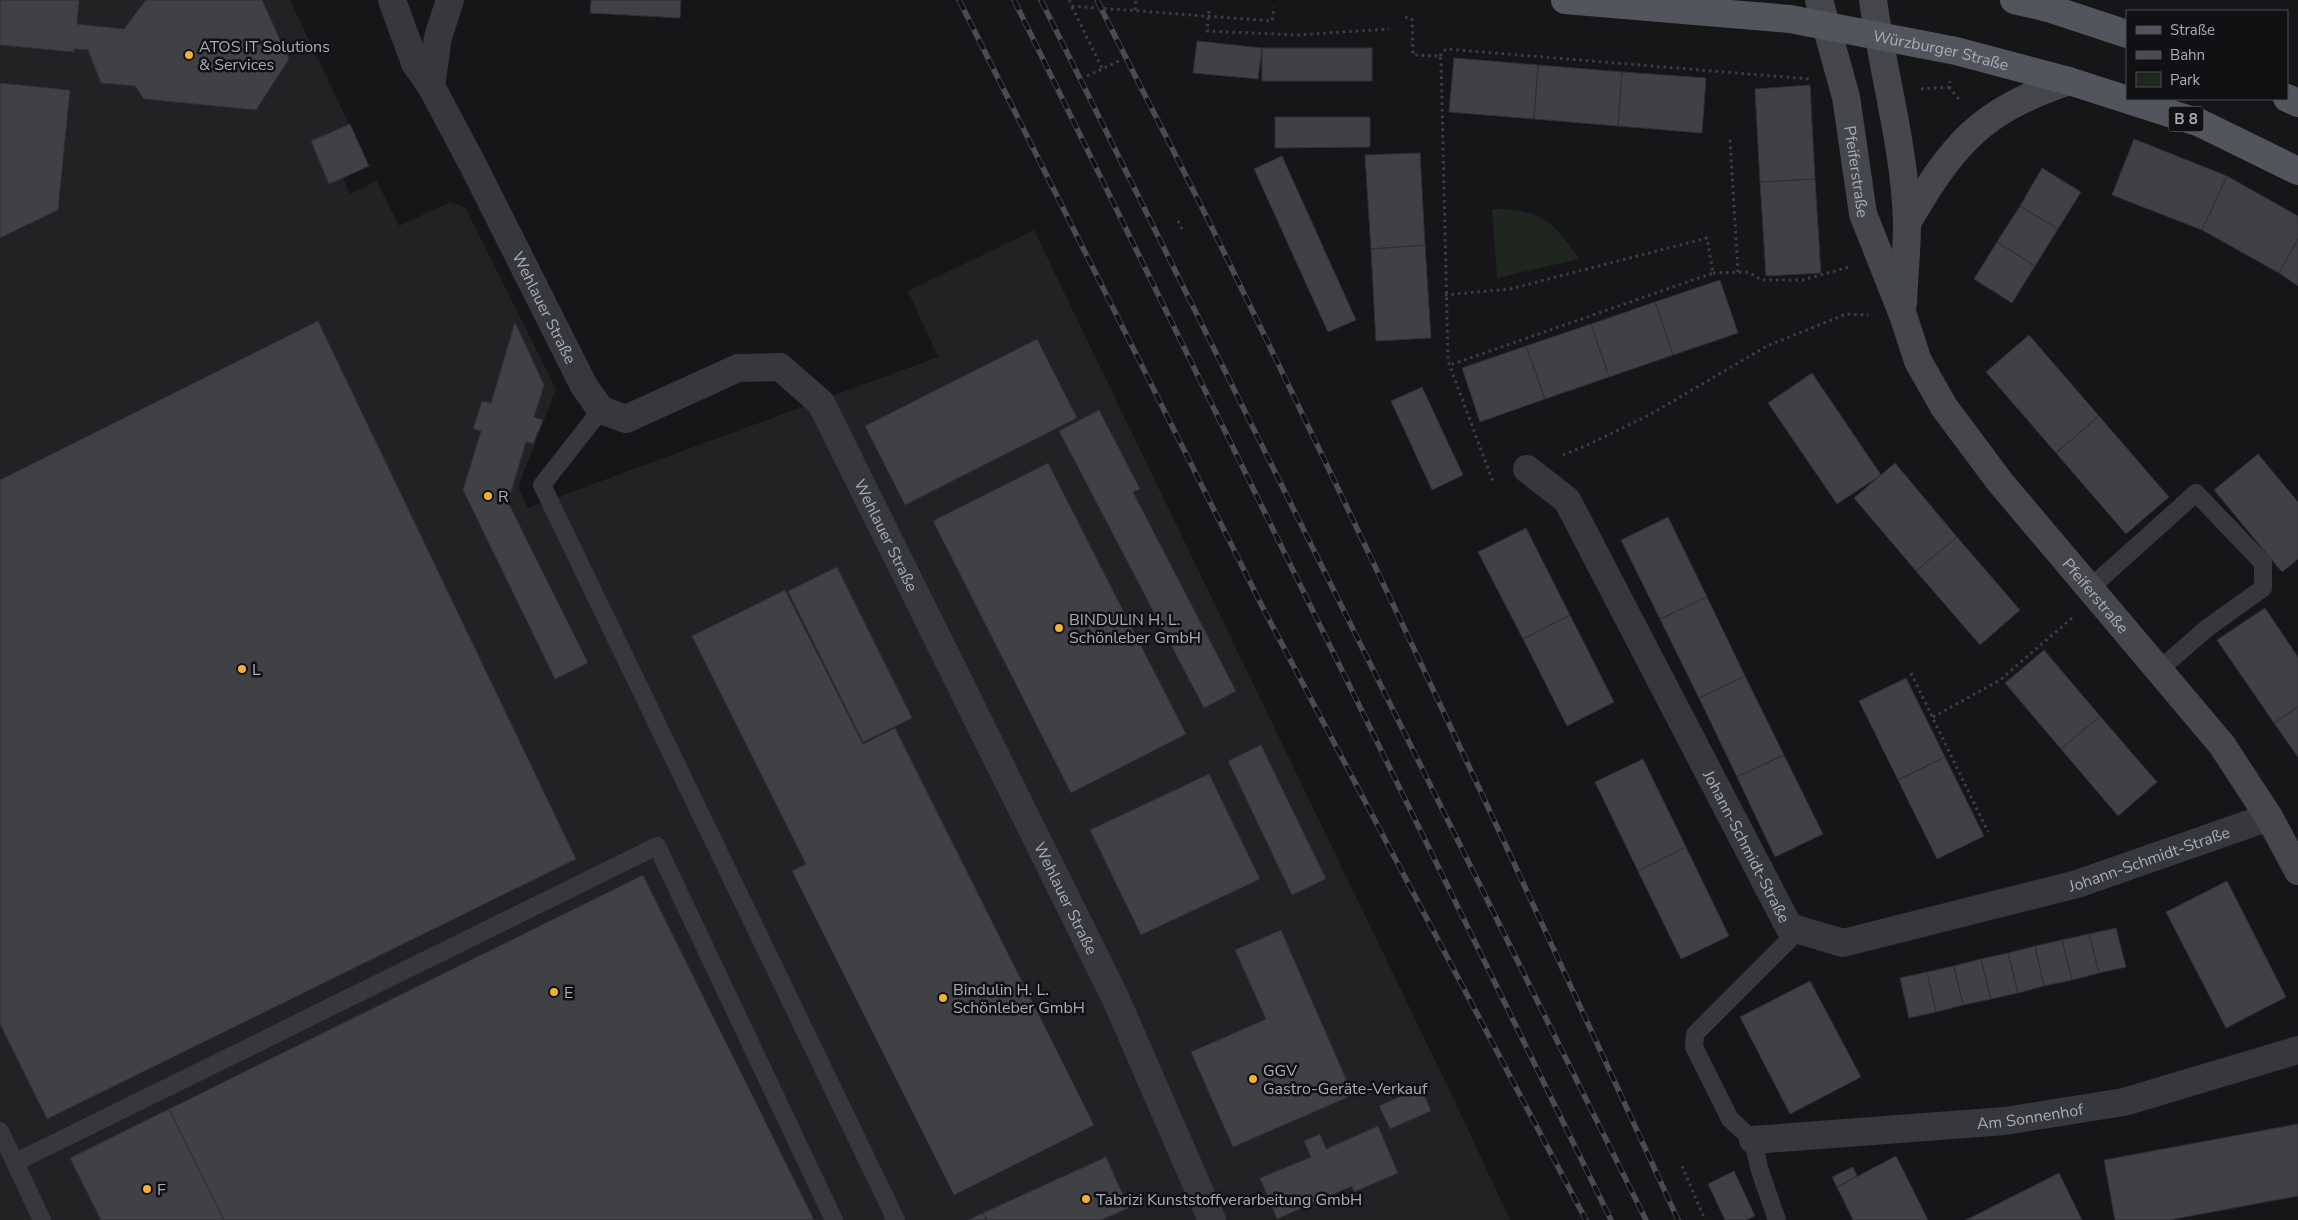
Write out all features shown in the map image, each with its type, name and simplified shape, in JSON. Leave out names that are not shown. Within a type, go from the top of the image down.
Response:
[{"type":"main road","name":"Würzburger Straße","points":[[1565,0],[1790,19],[1823,12],[1878,34],[1956,50],[2069,81],[2126,99]]},
{"type":"main road","points":[[2014,0],[2048,8],[2126,34]]},
{"type":"main road","name":"Würzburger Straße","points":[[2128,100],[2200,123],[2298,172]]},
{"type":"street","name":"Wehlauer Straße","points":[[392,0],[415,63],[431,86],[474,167],[584,386],[600,410],[626,419],[738,368],[780,367],[821,403],[1115,997],[1212,1220]]},
{"type":"street","points":[[431,86],[438,37],[450,0]]},
{"type":"street","name":"Pfeiferstraße","points":[[1873,0],[1893,109],[1907,223],[1903,315]]},
{"type":"street","name":"Pfeiferstraße","points":[[1823,12],[1846,97],[1863,214],[1903,315],[1918,361],[1944,407],[2000,482],[2222,745],[2269,817],[2298,871]]},
{"type":"street","points":[[1907,223],[1932,180],[1963,140],[1979,125],[2011,104],[2036,92],[2069,81]]},
{"type":"street","name":"Johann-Schmidt-Straße","points":[[1527,469],[1567,500],[1789,927],[1843,943],[2077,884],[2269,817]]},
{"type":"street","name":"Am Sonnenhof","points":[[1753,1140],[2005,1121],[2124,1102],[2298,1050]]},
{"type":"lane","points":[[600,410],[542,485],[896,1220]]},
{"type":"lane","points":[[2093,592],[2196,493],[2263,563],[2263,588],[2206,629],[2159,670]]},
{"type":"lane","points":[[16,1162],[657,846],[834,1220]]},
{"type":"lane","points":[[1777,1220],[1759,1168],[1753,1140],[1730,1119],[1694,1048],[1695,1034],[1799,930]]},
{"type":"lane","points":[[0,1131],[42,1220]]},
{"type":"path","points":[[1069,0],[1102,68]]},
{"type":"path","points":[[1134,10],[1136,0]]},
{"type":"path","points":[[1072,6],[1272,21],[1274,8]]},
{"type":"path","points":[[1209,11],[1206,31],[1297,35],[1389,29]]},
{"type":"path","points":[[1405,17],[1412,19],[1412,55],[1440,56]]},
{"type":"path","points":[[1493,482],[1450,365],[1446,295],[1440,56],[1446,49],[1814,80]]},
{"type":"path","points":[[1086,76],[1119,61]]},
{"type":"path","points":[[1913,90],[1949,87],[1950,78]]},
{"type":"path","points":[[1730,140],[1738,272]]},
{"type":"path","points":[[1178,221],[1184,233]]},
{"type":"path","points":[[1446,295],[1510,289],[1707,238],[1713,273]]},
{"type":"path","points":[[1450,365],[1713,273],[1748,272],[1762,280],[1802,280],[1850,267]]},
{"type":"path","points":[[1862,305],[1865,315]]},
{"type":"path","points":[[1527,469],[1590,444],[1651,414],[1767,346],[1846,314],[1903,315]]},
{"type":"path","points":[[1932,717],[2000,680],[2093,592]]},
{"type":"path","points":[[1911,673],[1988,832]]},
{"type":"path","points":[[1682,1166],[1705,1220]]},
{"type":"shaded area","points":[[0,0],[290,0],[369,166],[343,178],[350,194],[377,181],[399,226],[450,202],[465,207],[556,389],[518,487],[528,508],[938,357],[908,291],[1034,230],[1458,1108],[1510,1220],[0,1220]]},
{"type":"green space","points":[[1492,209],[1522,211],[1544,219],[1561,235],[1579,259],[1497,278]]},
{"type":"building","name":"ATOS IT Solutions & Services","points":[[0,0],[79,0],[77,24],[124,29],[146,0],[262,0],[289,59],[256,110],[144,99],[135,86],[101,83],[88,50],[74,49],[74,52],[0,45]]},
{"type":"building","points":[[591,0],[681,0],[680,18],[590,13]]},
{"type":"building","points":[[1197,41],[1262,48],[1258,79],[1193,73]]},
{"type":"building","points":[[1262,48],[1372,48],[1372,81],[1262,81]]},
{"type":"building","points":[[1454,58],[1538,65],[1534,119],[1449,112]]},
{"type":"building","points":[[1538,65],[1622,72],[1618,126],[1534,119]]},
{"type":"building","points":[[1622,72],[1706,78],[1702,133],[1618,126]]},
{"type":"building","points":[[0,83],[70,90],[58,210],[0,238]]},
{"type":"building","points":[[1810,85],[1815,179],[1760,182],[1755,89]]},
{"type":"building","points":[[1275,117],[1370,117],[1370,147],[1275,148]]},
{"type":"building","points":[[350,124],[369,166],[329,184],[311,141]]},
{"type":"building","points":[[2134,139],[2227,176],[2202,230],[2112,195]]},
{"type":"building","points":[[1420,153],[1425,245],[1371,249],[1365,155]]},
{"type":"building","points":[[1282,156],[1356,320],[1328,332],[1254,169]]},
{"type":"building","points":[[2042,168],[2081,192],[2058,229],[2020,206]]},
{"type":"building","points":[[2227,176],[2298,216],[2298,239],[2279,273],[2202,230]]},
{"type":"building","points":[[1815,179],[1821,273],[1766,276],[1760,182]]},
{"type":"building","points":[[2020,206],[2058,229],[2035,266],[1997,242]]},
{"type":"building","points":[[2298,239],[2298,286],[2279,273]]},
{"type":"building","points":[[1997,242],[2035,266],[2012,303],[1974,279]]},
{"type":"building","points":[[1425,245],[1431,338],[1376,341],[1371,249]]},
{"type":"building","points":[[1720,280],[1738,333],[1673,355],[1655,302]]},
{"type":"building","points":[[1655,302],[1673,355],[1609,377],[1591,324]]},
{"type":"building","name":"L","points":[[318,321],[576,859],[47,1119],[0,1024],[0,480]]},
{"type":"building","name":"R","points":[[515,322],[544,385],[534,417],[543,420],[533,444],[526,442],[508,502],[588,663],[555,679],[463,490],[481,431],[473,429],[482,401],[491,403]]},
{"type":"building","points":[[1591,324],[1609,377],[1545,399],[1526,346]]},
{"type":"building","points":[[2029,335],[2099,416],[2056,453],[1986,372]]},
{"type":"building","points":[[1037,339],[1077,418],[905,505],[865,426]]},
{"type":"building","points":[[1526,346],[1545,399],[1480,422],[1462,368]]},
{"type":"building","points":[[1812,373],[1881,475],[1837,504],[1768,403]]},
{"type":"building","points":[[1422,387],[1463,475],[1432,490],[1391,401]]},
{"type":"building","points":[[1099,410],[1140,489],[1133,492],[1236,691],[1204,708],[1059,431]]},
{"type":"building","points":[[2099,416],[2169,497],[2126,534],[2056,453]]},
{"type":"building","points":[[2258,454],[2298,502],[2298,559],[2282,572],[2214,490]]},
{"type":"building","name":"BINDULIN H. L. Schönleber GmbH","points":[[1048,463],[1186,734],[1071,793],[933,521]]},
{"type":"building","points":[[1895,463],[1957,537],[1916,571],[1854,498]]},
{"type":"building","points":[[1668,517],[1707,597],[1660,619],[1621,540]]},
{"type":"building","points":[[1526,528],[1570,615],[1523,639],[1478,552]]},
{"type":"building","points":[[1957,537],[2020,610],[1980,645],[1916,571]]},
{"type":"building","points":[[837,567],[912,718],[863,742],[788,591]]},
{"type":"building","name":"Bindulin H. L. Schönleber GmbH","points":[[785,590],[863,744],[895,728],[1094,1125],[954,1195],[792,871],[806,864],[692,636]]},
{"type":"building","points":[[1707,597],[1745,676],[1699,698],[1660,619]]},
{"type":"building","points":[[2265,608],[2298,657],[2298,707],[2274,723],[2217,640]]},
{"type":"building","points":[[1570,615],[1614,702],[1567,726],[1523,639]]},
{"type":"building","points":[[2044,650],[2100,716],[2061,749],[2005,683]]},
{"type":"building","points":[[1745,676],[1784,755],[1737,777],[1699,698]]},
{"type":"building","points":[[1906,678],[1945,757],[1898,780],[1859,701]]},
{"type":"building","points":[[2298,707],[2298,757],[2274,723]]},
{"type":"building","points":[[2100,716],[2157,782],[2118,816],[2061,749]]},
{"type":"building","points":[[1261,745],[1326,879],[1292,895],[1228,761]]},
{"type":"building","points":[[1784,755],[1823,834],[1775,857],[1737,777]]},
{"type":"building","points":[[1945,757],[1984,836],[1937,859],[1898,780]]},
{"type":"building","points":[[1643,759],[1686,847],[1638,871],[1595,782]]},
{"type":"building","points":[[1209,774],[1260,879],[1141,935],[1090,830]]},
{"type":"building","points":[[1686,847],[1729,936],[1681,959],[1638,871]]},
{"type":"building","name":"E","points":[[643,875],[814,1220],[224,1220],[169,1109]]},
{"type":"building","points":[[2227,881],[2286,997],[2226,1028],[2166,912]]},
{"type":"building","points":[[2116,928],[2126,967],[2099,973],[2089,934]]},
{"type":"building","points":[[1281,930],[1353,1095],[1233,1147],[1191,1052],[1266,1019],[1235,950]]},
{"type":"building","points":[[2089,934],[2099,973],[2072,980],[2062,940]]},
{"type":"building","points":[[2062,940],[2072,980],[2044,986],[2035,946]]},
{"type":"building","points":[[2035,946],[2044,986],[2018,993],[2008,953]]},
{"type":"building","points":[[2008,953],[2018,993],[1991,999],[1981,959]]},
{"type":"building","points":[[1981,959],[1991,999],[1963,1005],[1954,966]]},
{"type":"building","points":[[1954,966],[1963,1005],[1936,1012],[1927,972]]},
{"type":"building","points":[[1927,972],[1936,1012],[1909,1018],[1900,978]]},
{"type":"building","points":[[1810,981],[1861,1077],[1790,1114],[1740,1017]]},
{"type":"building","points":[[1421,1087],[1431,1111],[1390,1129],[1379,1106]]},
{"type":"building","name":"F","points":[[169,1109],[224,1220],[101,1220],[70,1158]]},
{"type":"building","points":[[2298,1124],[2298,1196],[2169,1220],[2115,1220],[2104,1160]]},
{"type":"building","points":[[1378,1126],[1398,1173],[1354,1192],[1352,1186],[1277,1219],[1260,1178],[1311,1157],[1304,1141],[1320,1134],[1326,1149]]},
{"type":"building","points":[[1896,1156],[1928,1220],[1853,1220],[1837,1187]]},
{"type":"building","points":[[1106,1157],[1129,1208],[1101,1220],[987,1220],[983,1213]]},
{"type":"building","points":[[1853,1167],[1857,1176],[1837,1187],[1832,1177]]},
{"type":"building","points":[[1734,1171],[1755,1216],[1746,1220],[1725,1220],[1708,1184]]},
{"type":"building","points":[[2059,1173],[2082,1220],[1966,1220]]},
{"type":"building","points":[[983,1213],[986,1220],[968,1220]]},
{"type":"railway","points":[[959,0],[1265,612],[1586,1220]]},
{"type":"railway","points":[[1014,0],[1611,1220]]},
{"type":"railway","points":[[1041,0],[1646,1220]]},
{"type":"railway","points":[[1097,0],[1217,239],[1348,508],[1678,1220]]},
{"type":"place","name":"ATOS IT Solutions & Services","points":[[189,55]]},
{"type":"place","name":"R","points":[[488,496]]},
{"type":"place","name":"BINDULIN H. L. Schönleber GmbH","points":[[1059,628]]},
{"type":"place","name":"L","points":[[242,669]]},
{"type":"place","name":"E","points":[[554,992]]},
{"type":"place","name":"Bindulin H. L. Schönleber GmbH","points":[[943,998]]},
{"type":"place","name":"GGV Gastro-Geräte-Verkauf","points":[[1253,1079]]},
{"type":"place","name":"F","points":[[147,1189]]},
{"type":"place","name":"Tabrizi Kunststoffverarbeitung GmbH","points":[[1086,1199]]}]
